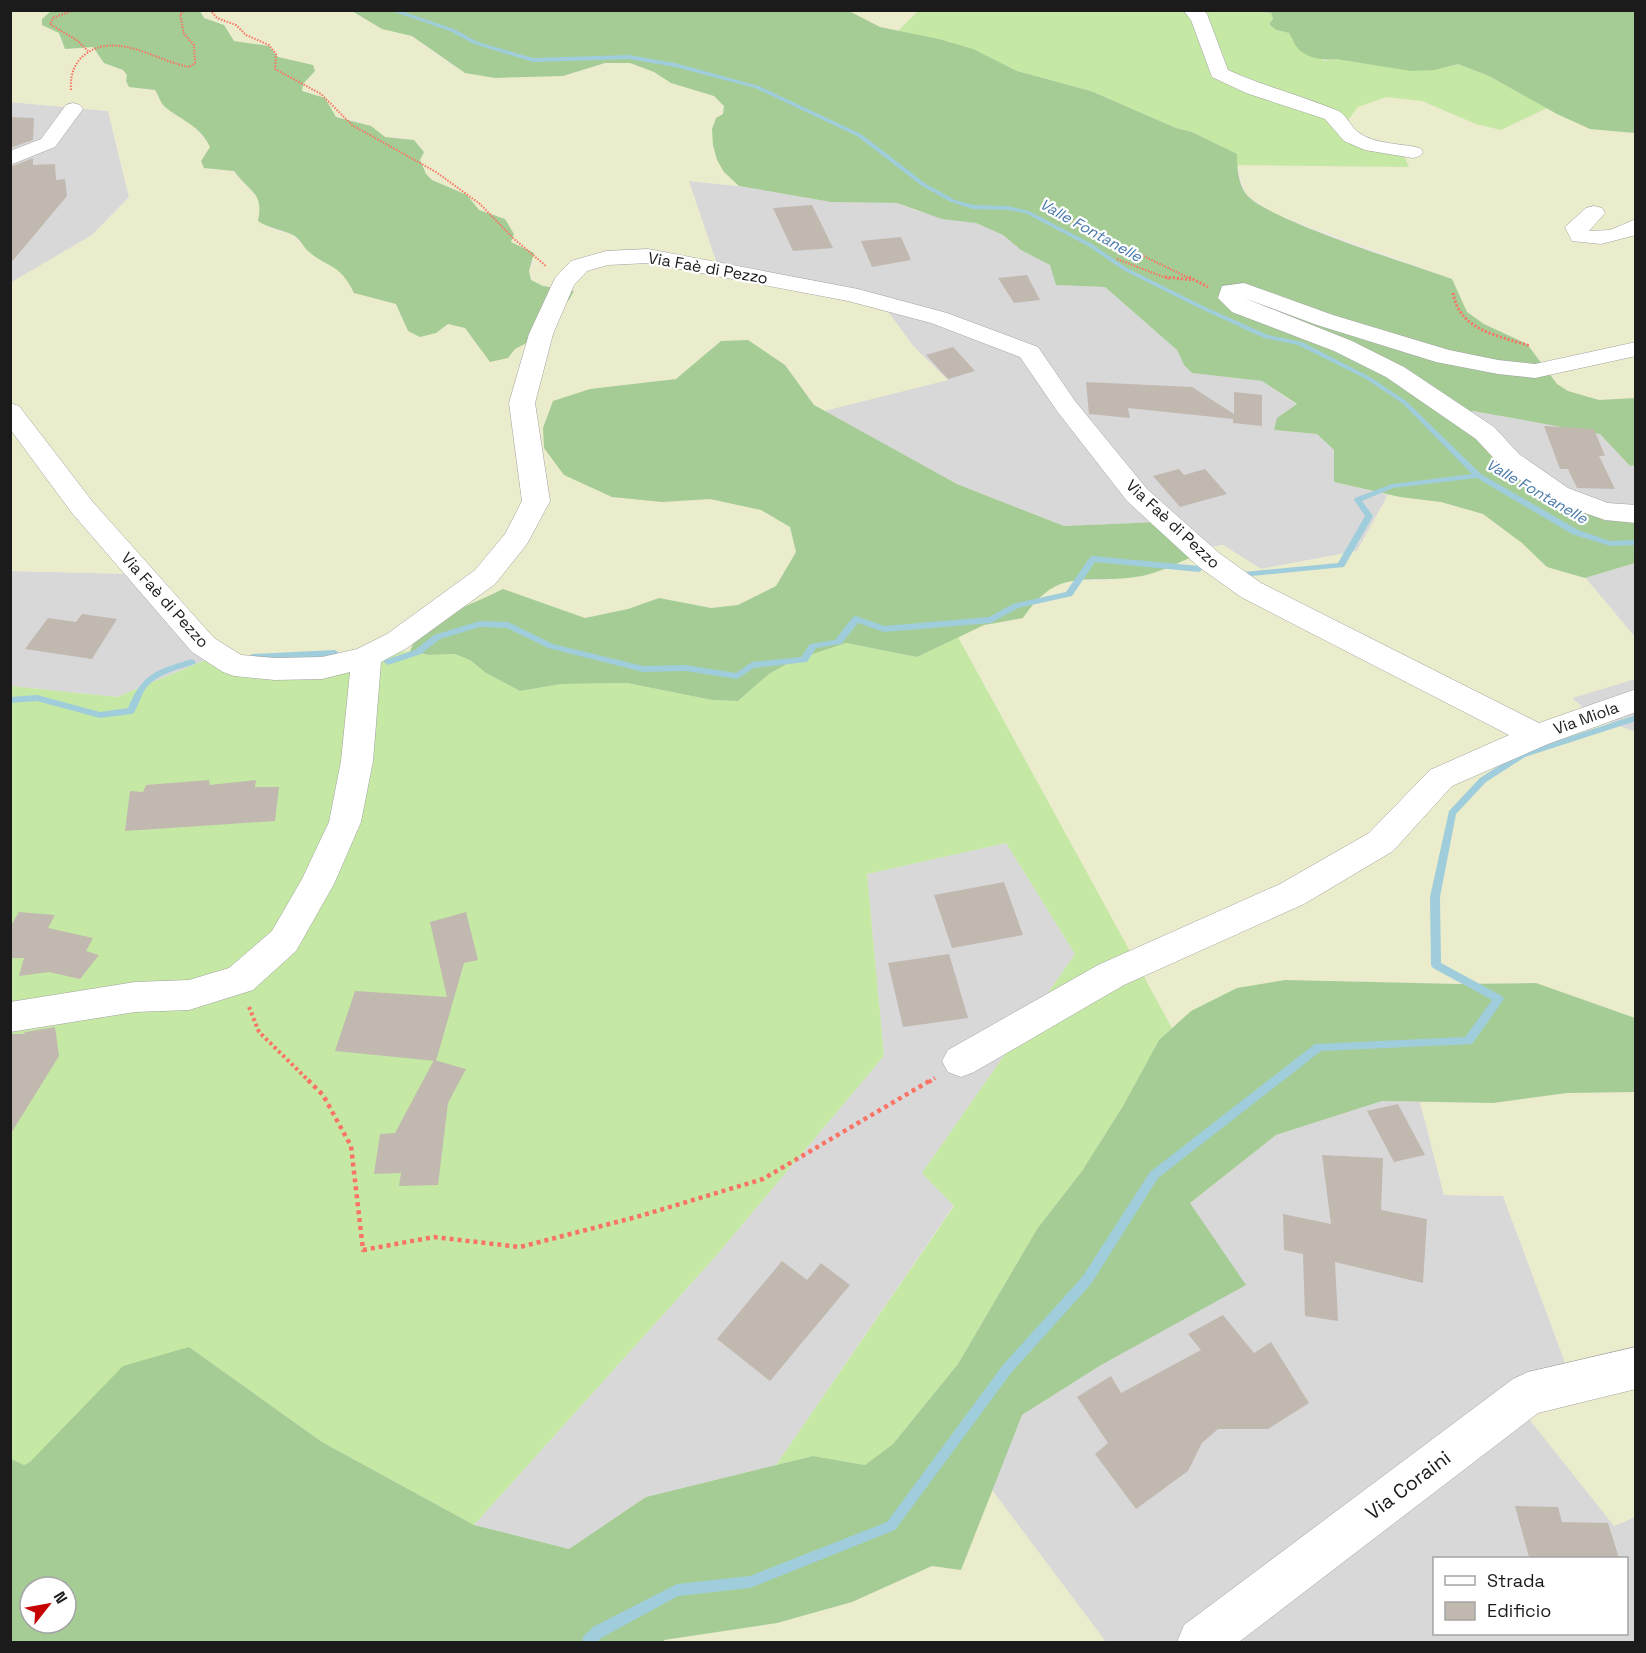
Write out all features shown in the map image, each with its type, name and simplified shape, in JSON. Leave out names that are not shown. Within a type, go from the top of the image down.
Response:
[{"type":"street","points":[[1192,10],[1200,18],[1219,73],[1253,89],[1332,115],[1351,137],[1372,146],[1413,152]]},
{"type":"street","points":[[10,159],[48,143],[73,110]]},
{"type":"street","points":[[1594,213],[1576,227],[1580,236],[1592,238],[1611,236],[1635,226]]},
{"type":"street","name":"Via Faè di Pezzo","points":[[10,411],[82,507],[203,645],[234,665],[275,669],[322,668],[366,657],[398,641],[485,577],[517,538],[536,501],[522,403],[541,334],[563,282],[579,266],[606,258],[648,256],[850,294],[939,318],[1029,352],[1066,406],[1137,495],[1209,560],[1251,590],[1537,736]]},
{"type":"street","points":[[1635,349],[1535,371],[1498,367],[1445,357],[1325,320],[1244,290],[1230,291],[1230,298],[1240,306],[1343,346],[1395,372],[1485,433],[1510,460],[1558,494],[1605,511],[1635,514]]},
{"type":"street","points":[[10,1017],[135,996],[189,995],[240,980],[284,940],[317,884],[345,822],[357,761],[366,657]]},
{"type":"street","name":"Via Miola","points":[[961,1061],[1112,975],[1292,894],[1381,842],[1441,778],[1537,736],[1635,700]]},
{"type":"street","name":"Via Coraini","points":[[1201,1642],[1528,1394],[1635,1368]]},
{"type":"path","points":[[74,10],[53,18],[50,24],[78,41],[88,51]]},
{"type":"path","points":[[73,110],[70,81],[74,65],[88,51],[118,46],[144,51],[178,66],[189,68],[195,63],[194,45],[184,34],[180,14],[186,10]]},
{"type":"path","points":[[210,10],[217,18],[236,25],[246,35],[269,45],[276,54],[275,69],[321,94],[351,125],[436,172],[480,204],[513,238],[563,282]]},
{"type":"path","points":[[1073,222],[1230,298]]},
{"type":"path","points":[[1117,259],[1170,279],[1197,281]]},
{"type":"path","points":[[1453,293],[1456,310],[1475,327],[1539,347]]},
{"type":"path","points":[[240,980],[258,1032],[323,1095],[351,1146],[363,1250],[434,1237],[520,1247],[640,1216],[763,1179],[901,1100],[961,1061]]},
{"type":"shaded area","points":[[10,102],[108,111],[129,197],[92,235],[11,283]]},
{"type":"shaded area","points":[[688,181],[745,187],[831,202],[897,203],[917,211],[976,223],[1003,235],[1021,250],[1051,265],[1056,285],[1105,287],[1177,350],[1184,365],[1192,373],[1262,381],[1297,405],[1274,430],[1317,434],[1334,450],[1334,482],[1388,495],[1357,551],[1261,569],[1223,545],[1199,549],[1158,522],[1064,526],[957,484],[824,411],[947,380],[914,347],[878,299],[718,267]]},
{"type":"shaded area","points":[[1473,411],[1600,434],[1630,466],[1635,465],[1635,515],[1509,470],[1455,420]]},
{"type":"shaded area","points":[[1635,563],[1635,637],[1585,578]]},
{"type":"shaded area","points":[[11,571],[134,574],[215,656],[117,697],[11,686]]},
{"type":"shaded area","points":[[1635,679],[1635,732],[1591,715],[1572,698]]},
{"type":"shaded area","points":[[1006,843],[1075,954],[922,1173],[954,1205],[776,1465],[646,1497],[569,1549],[474,1525],[715,1257],[884,1056],[867,874]]},
{"type":"shaded area","points":[[1382,1101],[1420,1102],[1444,1195],[1503,1196],[1572,1381],[1614,1526],[1635,1517],[1635,1642],[1106,1642],[992,1490],[1022,1415],[1101,1365],[1190,1203],[1276,1135]]},
{"type":"green space","points":[[1082,10],[1271,13],[1273,19],[1269,24],[1276,30],[1289,33],[1324,61],[1336,59],[1435,70],[1458,64],[1489,76],[1547,108],[1501,130],[1476,124],[1422,101],[1386,97],[1358,107],[1341,129],[1402,151],[1409,167],[1237,165],[1236,154],[1192,132],[1176,128],[1091,91],[1017,71],[972,49],[939,39],[898,31],[918,11]]},
{"type":"green space","points":[[11,11],[51,11],[42,19],[59,33],[61,44],[93,47],[104,63],[123,70],[127,75],[129,87],[155,90],[166,108],[190,122],[258,197],[268,228],[293,235],[307,250],[338,268],[345,275],[354,293],[396,304],[408,331],[436,333],[448,324],[465,328],[508,358],[515,349],[542,335],[559,287],[542,286],[531,280],[529,271],[534,262],[511,242],[505,219],[479,210],[467,195],[432,180],[426,174],[420,160],[424,152],[421,146],[401,137],[385,137],[361,122],[336,117],[325,98],[302,91],[303,84],[315,71],[278,57],[275,51],[234,41],[224,25],[204,18],[200,11],[352,11],[366,20],[412,36],[465,73],[477,75],[563,76],[615,61],[630,63],[654,72],[671,83],[714,96],[724,106],[723,114],[716,118],[713,145],[724,172],[739,186],[689,181],[718,267],[878,298],[914,347],[948,380],[824,411],[814,405],[785,365],[721,341],[676,379],[590,389],[662,502],[710,499],[761,510],[790,527],[796,552],[776,586],[738,605],[711,608],[659,598],[628,609],[585,618],[503,590],[414,640],[410,651],[342,660],[215,656],[134,574],[11,571],[10,283],[92,235],[129,197],[108,111],[11,102]]},
{"type":"green space","points":[[51,11],[200,11],[204,18],[224,25],[234,41],[269,46],[278,57],[313,65],[315,71],[303,84],[302,91],[325,98],[336,117],[371,126],[385,137],[414,140],[424,152],[420,160],[426,174],[432,180],[467,195],[479,210],[505,219],[514,234],[511,242],[534,253],[529,271],[531,280],[543,286],[574,291],[569,300],[548,316],[542,335],[515,349],[508,358],[490,362],[465,328],[448,324],[436,333],[420,337],[408,331],[396,304],[354,293],[343,275],[313,255],[295,236],[258,221],[259,204],[254,193],[234,171],[204,168],[201,161],[210,147],[206,139],[195,128],[164,106],[155,90],[129,87],[126,81],[127,75],[123,70],[104,63],[93,47],[65,49],[59,33],[42,25],[42,19]]},
{"type":"green space","points":[[352,11],[849,11],[880,27],[939,39],[973,49],[1017,71],[1091,91],[1176,128],[1192,132],[1237,154],[1241,185],[1246,194],[1259,205],[1310,229],[1452,279],[1467,312],[1484,324],[1527,344],[1557,384],[1568,391],[1599,400],[1635,398],[1635,465],[1630,466],[1600,434],[1473,411],[1455,420],[1509,470],[1635,515],[1635,563],[1585,578],[1547,567],[1522,543],[1483,514],[1441,502],[1400,497],[1334,482],[1334,450],[1317,434],[1274,430],[1277,418],[1297,404],[1262,381],[1192,373],[1184,365],[1177,350],[1105,287],[1056,285],[1050,265],[1021,250],[1003,235],[976,223],[942,219],[897,203],[831,202],[739,186],[724,172],[717,160],[712,129],[716,118],[723,114],[724,106],[714,96],[671,83],[654,72],[630,63],[605,63],[563,76],[495,78],[465,73],[412,36],[382,29]]},
{"type":"green space","points":[[849,11],[918,11],[898,31],[880,27]]},
{"type":"green space","points":[[1256,11],[1635,11],[1635,133],[1590,129],[1557,114],[1489,76],[1458,64],[1435,70],[1411,71],[1336,59],[1314,58],[1300,50],[1289,33],[1276,30],[1269,24],[1273,19],[1271,13]]},
{"type":"green space","points":[[1386,97],[1422,101],[1476,124],[1501,130],[1547,108],[1590,129],[1636,133],[1635,398],[1599,400],[1569,391],[1557,384],[1527,344],[1484,324],[1466,312],[1452,279],[1273,213],[1246,195],[1237,165],[1408,167],[1341,128],[1357,107]]},
{"type":"green space","points":[[748,340],[785,365],[814,405],[957,484],[1064,526],[1158,522],[1190,558],[1142,576],[1075,580],[1062,584],[1049,590],[1036,601],[1023,618],[984,625],[917,657],[846,643],[792,661],[769,674],[738,701],[712,700],[627,683],[561,684],[520,691],[486,673],[470,660],[455,654],[429,655],[410,651],[416,640],[437,622],[503,589],[585,618],[628,609],[659,598],[711,608],[738,605],[776,586],[796,552],[790,527],[761,510],[710,499],[662,502],[612,497],[564,475],[544,448],[543,428],[553,401],[590,389],[676,379],[721,341]]},
{"type":"green space","points":[[1388,495],[1441,502],[1483,514],[1522,543],[1547,567],[1584,576],[1635,637],[1635,679],[1572,698],[1591,715],[1635,732],[1635,1018],[1536,983],[1459,984],[1285,980],[1191,1011],[1172,1028],[958,637],[984,625],[1023,618],[1037,597],[1051,587],[1068,580],[1099,581],[1144,576],[1199,549],[1223,545],[1261,569],[1357,551]]},
{"type":"green space","points":[[958,637],[1172,1028],[1159,1040],[1123,1106],[1082,1171],[1037,1229],[958,1364],[893,1444],[865,1465],[813,1456],[776,1465],[954,1206],[922,1173],[1075,954],[1006,843],[867,874],[884,1056],[715,1257],[474,1525],[322,1442],[189,1347],[30,1462],[24,1465],[10,1459],[10,686],[117,697],[215,656],[342,660],[410,651],[429,655],[455,654],[470,660],[486,673],[520,691],[561,684],[627,683],[712,700],[738,701],[769,674],[792,661],[846,643],[917,657]]},
{"type":"green space","points":[[1285,980],[1459,984],[1536,983],[1635,1018],[1635,1092],[1567,1093],[1493,1103],[1382,1101],[1276,1135],[1190,1203],[1246,1285],[1101,1365],[1022,1415],[961,1570],[932,1566],[852,1602],[777,1623],[664,1640],[663,1642],[11,1642],[11,1459],[24,1465],[30,1462],[123,1366],[189,1347],[322,1442],[474,1525],[569,1549],[646,1497],[813,1456],[865,1465],[893,1444],[958,1364],[1037,1229],[1082,1171],[1123,1106],[1159,1040],[1191,1011],[1237,988]]},
{"type":"green space","points":[[1635,1092],[1635,1517],[1614,1526],[1525,1414],[1572,1381],[1503,1196],[1444,1195],[1420,1102],[1493,1103],[1567,1093]]},
{"type":"green space","points":[[992,1490],[1106,1642],[663,1642],[664,1640],[777,1623],[852,1602],[932,1566],[961,1570]]},
{"type":"building","points":[[10,117],[34,118],[33,140],[10,148]]},
{"type":"building","points":[[33,158],[33,165],[55,164],[56,180],[65,179],[67,196],[10,264],[10,167]]},
{"type":"building","points":[[812,205],[833,248],[793,251],[773,208]]},
{"type":"building","points":[[901,237],[911,260],[872,267],[861,241]]},
{"type":"building","points":[[1027,275],[1040,300],[1014,303],[998,278]]},
{"type":"building","points":[[953,347],[975,371],[948,379],[926,355]]},
{"type":"building","points":[[1086,382],[1192,387],[1234,414],[1234,392],[1262,395],[1262,426],[1233,423],[1233,419],[1128,408],[1130,418],[1089,414]]},
{"type":"building","points":[[1544,426],[1594,429],[1605,456],[1599,456],[1615,489],[1577,488],[1568,469],[1560,469]]},
{"type":"building","points":[[1179,469],[1184,475],[1205,469],[1227,494],[1180,507],[1153,476]]},
{"type":"building","points":[[82,614],[117,619],[92,659],[25,649],[48,618],[76,622]]},
{"type":"building","points":[[209,780],[210,785],[256,780],[255,787],[279,787],[275,821],[125,831],[130,791],[143,792],[146,785]]},
{"type":"building","points":[[1004,882],[1023,935],[952,948],[934,895]]},
{"type":"building","points":[[19,912],[55,915],[48,928],[93,938],[86,951],[99,955],[80,979],[49,972],[19,976],[24,958],[10,958],[10,927]]},
{"type":"building","points":[[466,912],[478,960],[464,963],[436,1061],[335,1051],[355,991],[447,997],[430,922]]},
{"type":"building","points":[[949,954],[968,1018],[903,1027],[888,963]]},
{"type":"building","points":[[55,1027],[59,1056],[10,1135],[10,1034],[24,1034]]},
{"type":"building","points":[[434,1060],[466,1069],[448,1103],[438,1185],[399,1186],[401,1173],[374,1174],[380,1134],[395,1133]]},
{"type":"building","points":[[1398,1104],[1425,1155],[1394,1162],[1367,1111]]},
{"type":"building","points":[[1322,1155],[1383,1158],[1381,1210],[1427,1219],[1423,1283],[1335,1262],[1338,1321],[1305,1316],[1303,1254],[1284,1250],[1283,1214],[1331,1224]]},
{"type":"building","points":[[782,1261],[807,1280],[821,1263],[850,1285],[770,1381],[717,1339]]},
{"type":"building","points":[[1223,1315],[1254,1353],[1271,1342],[1309,1403],[1268,1429],[1218,1429],[1202,1443],[1188,1471],[1136,1509],[1095,1454],[1108,1443],[1077,1397],[1111,1376],[1121,1393],[1201,1350],[1188,1334]]},
{"type":"building","points":[[1515,1506],[1558,1507],[1562,1522],[1608,1523],[1619,1557],[1529,1557]]},
{"type":"waterway","name":"Valle Fontanelle","points":[[391,10],[452,30],[476,43],[533,60],[629,57],[675,65],[757,87],[859,135],[924,185],[953,201],[973,207],[1008,208],[1027,212],[1090,245],[1125,269],[1201,307],[1266,337],[1300,343],[1368,378],[1404,402],[1478,476]]},
{"type":"waterway","points":[[1244,575],[1341,565],[1369,516],[1358,500],[1392,486],[1478,476]]},
{"type":"waterway","name":"Valle Fontanelle","points":[[1478,476],[1575,532],[1610,544],[1636,542]]},
{"type":"waterway","points":[[388,662],[418,652],[437,637],[480,624],[508,625],[551,646],[643,669],[686,668],[737,676],[752,665],[804,660],[813,646],[838,642],[856,619],[884,629],[991,620],[1016,606],[1069,594],[1093,559],[1199,569]]},
{"type":"waterway","points":[[252,657],[335,653]]},
{"type":"waterway","points":[[10,700],[37,698],[100,715],[131,711],[141,689],[153,677],[192,662]]},
{"type":"waterway","points":[[588,1642],[598,1632],[677,1590],[750,1582],[891,1526],[1007,1369],[1087,1280],[1154,1175],[1319,1047],[1468,1041],[1499,999],[1436,965],[1435,897],[1452,813],[1483,780],[1522,755],[1636,718]]}]
